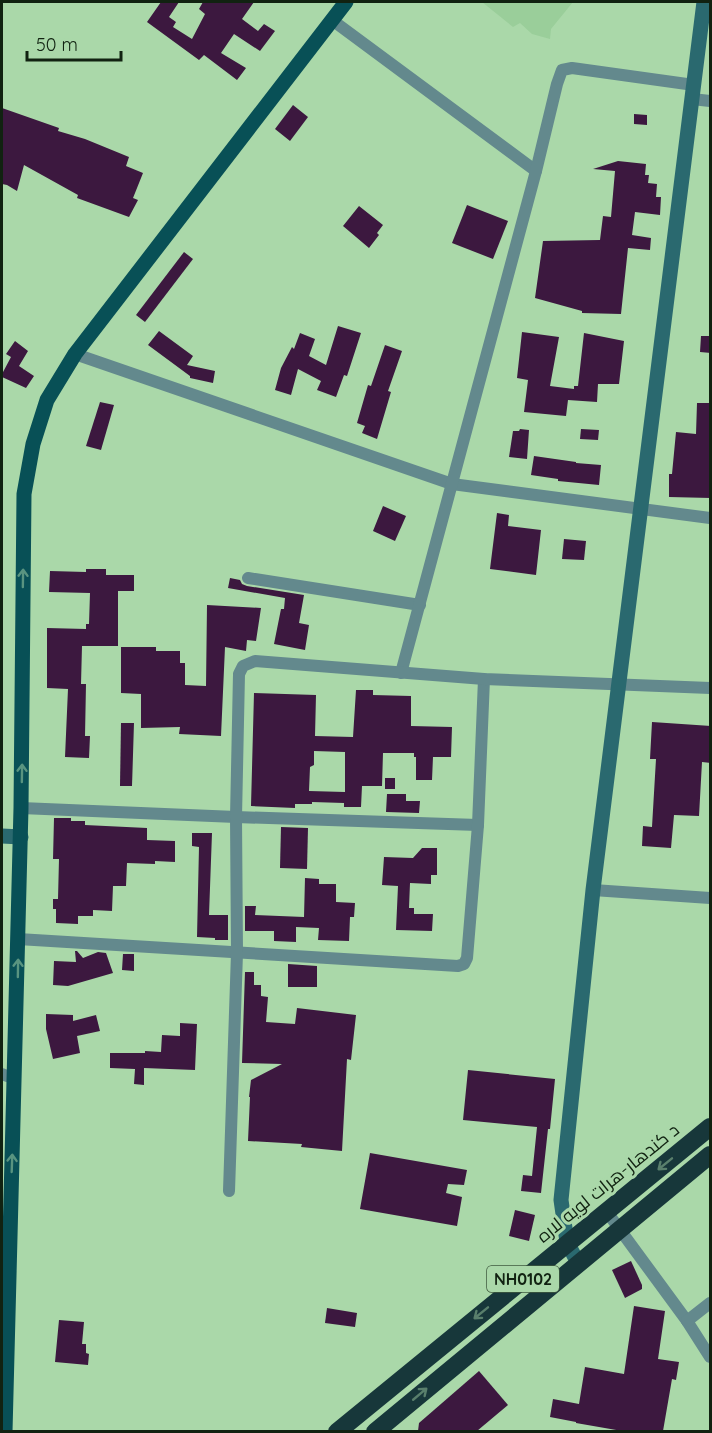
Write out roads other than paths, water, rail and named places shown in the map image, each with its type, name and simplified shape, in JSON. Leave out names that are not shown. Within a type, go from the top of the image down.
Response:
[{"type":"highway","name":"د کندهار-هرات لويه لاره","points":[[337,1431],[711,1127]]},
{"type":"highway","name":"NH0102","points":[[375,1431],[711,1155]]},
{"type":"main road","points":[[5,1431],[8,1076],[18,939],[21,837],[24,494],[33,444],[47,400],[75,354],[346,2]]},
{"type":"street","points":[[578,1263],[567,1242],[561,1200],[593,890],[704,2]]},
{"type":"street","points":[[333,20],[536,171]]},
{"type":"street","points":[[401,673],[562,70],[572,68],[693,92],[711,101]]},
{"type":"street","points":[[75,354],[452,484],[711,518]]},
{"type":"street","points":[[248,578],[420,605]]},
{"type":"street","points":[[228,1191],[237,953],[236,817],[239,674],[243,666],[255,662],[484,679],[711,688]]},
{"type":"street","points":[[18,939],[458,966],[464,964],[467,958],[478,825],[484,679]]},
{"type":"street","points":[[21,808],[478,825]]},
{"type":"street","points":[[2,836],[21,837]]},
{"type":"street","points":[[593,890],[711,898]]},
{"type":"street","points":[[606,1212],[711,1357]]},
{"type":"street","points":[[687,1321],[711,1303]]}]
